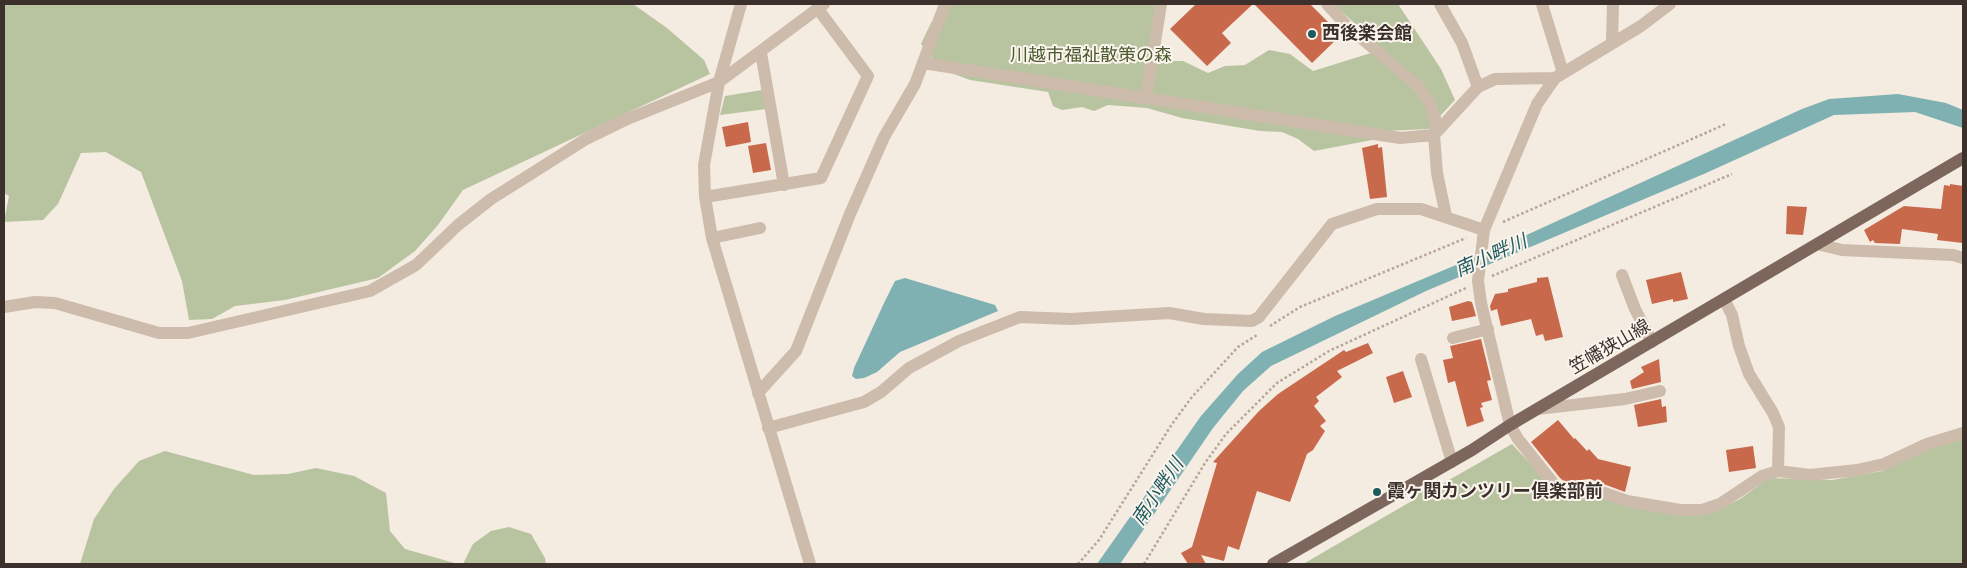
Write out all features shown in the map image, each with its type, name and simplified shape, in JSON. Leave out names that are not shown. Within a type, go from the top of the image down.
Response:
[{"type":"main road","name":"笠幡狭山線","points":[[1272,564],[1452,462],[1510,425],[1963,158]]},
{"type":"street","points":[[740,4],[719,82],[704,165],[705,197],[712,238],[810,564]]},
{"type":"street","points":[[758,393],[796,351],[850,214],[884,136],[915,84],[945,4]]},
{"type":"street","points":[[1146,98],[1161,4]]},
{"type":"street","points":[[1327,4],[1346,25],[1419,87],[1430,104],[1436,120],[1434,135],[1438,173],[1446,216]]},
{"type":"street","points":[[1440,4],[1462,43],[1478,87]]},
{"type":"street","points":[[1542,4],[1559,76]]},
{"type":"street","points":[[1612,4],[1612,42]]},
{"type":"street","points":[[1670,4],[1641,26],[1559,76],[1537,104],[1484,231],[1478,282],[1510,425],[1518,439],[1554,484],[1563,490],[1587,487],[1627,501],[1680,510],[1702,510],[1720,504],[1762,476],[1778,471],[1810,476],[1857,470],[1884,464],[1927,444],[1963,434]]},
{"type":"street","points":[[5,306],[35,302],[55,303],[159,333],[188,333],[370,291],[416,264],[458,225],[491,199],[586,139],[624,120],[719,82],[761,53],[821,6],[868,76],[821,178],[705,197]]},
{"type":"street","points":[[761,53],[784,185]]},
{"type":"street","points":[[923,63],[1400,138],[1434,135],[1478,87],[1495,78],[1559,76]]},
{"type":"street","points":[[768,428],[864,402],[881,392],[909,368],[959,341],[1020,318],[1071,319],[1169,313],[1204,319],[1252,321],[1259,317],[1332,224],[1377,209],[1421,209],[1446,216],[1484,231]]},
{"type":"street","points":[[712,238],[760,228]]},
{"type":"street","points":[[1817,244],[1842,250],[1953,255],[1963,258]]},
{"type":"street","points":[[1622,275],[1635,309],[1652,342]]},
{"type":"street","points":[[1724,299],[1732,315],[1738,346],[1748,374],[1773,413],[1779,427],[1778,471]]},
{"type":"street","points":[[1453,338],[1488,329]]},
{"type":"street","points":[[1421,359],[1452,462]]},
{"type":"street","points":[[1536,410],[1625,400],[1660,391]]},
{"type":"path","points":[[1269,327],[1300,307],[1484,231],[1726,124]]},
{"type":"path","points":[[1144,564],[1205,464],[1226,434],[1277,383],[1329,351],[1478,282],[1732,174]]},
{"type":"path","points":[[1078,564],[1099,540],[1172,424],[1192,397],[1238,348],[1261,332]]},
{"type":"green space","points":[[4,4],[633,4],[667,28],[704,60],[710,74],[463,190],[438,225],[415,251],[378,278],[285,300],[235,306],[212,319],[189,320],[182,281],[141,172],[106,152],[81,153],[58,204],[43,220],[4,222],[9,196],[4,193]]},
{"type":"green space","name":"川越市福祉散策の森","points":[[949,4],[1159,4],[1161,49],[1167,61],[1183,61],[1208,73],[1225,66],[1245,65],[1269,50],[1290,54],[1313,71],[1371,53],[1361,29],[1333,4],[1398,4],[1441,69],[1455,100],[1428,129],[1385,131],[1372,140],[1314,151],[1298,139],[1282,132],[1260,131],[1182,118],[1147,108],[1108,105],[1094,111],[1082,107],[1062,110],[1053,106],[1048,92],[970,80],[941,69],[921,44],[931,23]]},
{"type":"green space","points":[[762,90],[766,109],[720,115],[725,96]]},
{"type":"green space","points":[[1963,439],[1963,564],[1303,564],[1417,498],[1415,495],[1422,489],[1439,482],[1442,484],[1512,444],[1562,498],[1585,491],[1717,511],[1740,499],[1769,478],[1832,480],[1882,471],[1947,440]]},
{"type":"green space","points":[[165,451],[254,475],[288,474],[316,468],[354,476],[386,493],[390,531],[405,549],[458,564],[80,564],[94,519],[114,489],[139,461]]},
{"type":"green space","points":[[509,527],[531,534],[545,558],[546,564],[463,564],[473,544],[491,531]]},
{"type":"water","name":"南小畔川","points":[[1898,94],[1946,103],[1963,110],[1963,128],[1915,112],[1834,115],[1706,173],[1426,291],[1271,366],[1243,391],[1213,428],[1120,564],[1097,564],[1201,416],[1238,374],[1262,352],[1335,316],[1520,238],[1802,109],[1829,99]]},
{"type":"water","points":[[905,278],[995,305],[998,311],[900,352],[877,372],[864,378],[856,379],[852,376],[854,368],[885,301],[895,281]]},
{"type":"building","points":[[1196,4],[1253,4],[1222,33],[1231,43],[1207,66],[1170,29]]},
{"type":"building","points":[[1254,4],[1310,4],[1341,35],[1312,63]]},
{"type":"building","points":[[748,122],[751,142],[726,147],[722,127]]},
{"type":"building","points":[[766,143],[771,170],[753,173],[748,146]]},
{"type":"building","points":[[1378,144],[1378,148],[1382,147],[1387,197],[1370,199],[1362,148]]},
{"type":"building","points":[[1950,184],[1963,186],[1963,243],[1937,240],[1938,234],[1902,229],[1900,244],[1875,243],[1873,240],[1870,242],[1864,230],[1904,206],[1941,209],[1944,185],[1950,186]]},
{"type":"building","points":[[1787,206],[1807,207],[1803,235],[1786,234]]},
{"type":"building","points":[[1681,272],[1688,299],[1673,302],[1673,299],[1652,304],[1646,280]]},
{"type":"building","points":[[1548,277],[1563,337],[1545,341],[1543,334],[1536,336],[1531,319],[1501,326],[1497,309],[1491,311],[1490,306],[1495,294],[1508,292],[1508,289],[1537,282],[1537,278]]},
{"type":"building","points":[[1468,301],[1472,302],[1476,316],[1452,321],[1449,307]]},
{"type":"building","points":[[1481,339],[1491,380],[1487,381],[1492,400],[1481,403],[1483,407],[1480,408],[1484,421],[1467,427],[1455,381],[1448,383],[1443,360],[1453,358],[1450,346]]},
{"type":"building","points":[[1368,343],[1373,353],[1337,371],[1342,377],[1316,397],[1319,401],[1314,406],[1326,421],[1320,426],[1325,431],[1313,450],[1307,454],[1290,502],[1257,491],[1239,550],[1228,546],[1224,561],[1201,555],[1206,564],[1188,564],[1181,553],[1192,547],[1217,463],[1213,462],[1259,411],[1278,394],[1344,350],[1346,352]]},
{"type":"building","points":[[1659,359],[1661,382],[1632,389],[1630,381],[1644,372],[1641,367]]},
{"type":"building","points":[[1403,371],[1412,397],[1394,403],[1386,377]]},
{"type":"building","points":[[1661,399],[1662,407],[1666,406],[1667,422],[1638,427],[1634,405]]},
{"type":"building","points":[[1558,420],[1574,439],[1587,451],[1589,449],[1598,459],[1631,467],[1625,492],[1590,479],[1565,482],[1560,478],[1531,442]]},
{"type":"building","points":[[1753,446],[1756,468],[1729,472],[1726,450]]},
{"type":"place","name":"西後楽会館","points":[[1312,34]]},
{"type":"place","name":"霞ヶ関カンツリー倶楽部前","points":[[1377,492]]}]
